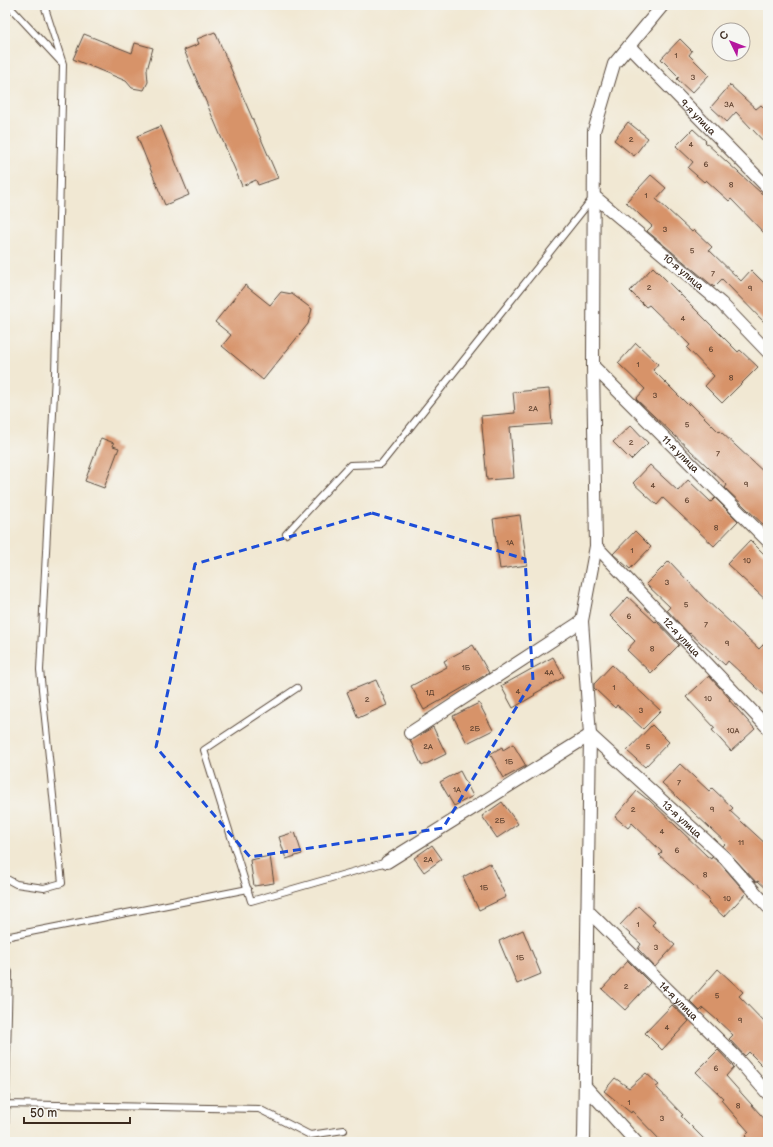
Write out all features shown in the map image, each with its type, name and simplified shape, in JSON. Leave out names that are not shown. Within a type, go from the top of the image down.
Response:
[{"type":"street","points":[[582,1142],[584,1140],[590,735],[582,622],[596,546],[593,366],[594,131],[614,64],[663,5]]},
{"type":"street","name":"9-я улица","points":[[629,46],[768,188]]},
{"type":"street","name":"10-я улица","points":[[594,196],[721,303],[768,352]]},
{"type":"street","name":"11-я улица","points":[[593,366],[768,541]]},
{"type":"street","name":"12-я улица","points":[[596,546],[768,728]]},
{"type":"street","points":[[410,733],[582,622]]},
{"type":"street","points":[[387,862],[590,735]]},
{"type":"street","name":"13-я улица","points":[[590,735],[725,858],[768,907]]},
{"type":"street","name":"14-я улица","points":[[587,910],[733,1054],[768,1094]]},
{"type":"street","points":[[584,1086],[636,1142]]},
{"type":"lane","points":[[8,5],[63,64]]},
{"type":"lane","points":[[5,878],[16,884],[44,888],[62,883],[40,670],[55,374],[63,64],[44,5]]},
{"type":"lane","points":[[286,534],[350,465],[381,464],[594,196]]},
{"type":"lane","points":[[298,688],[204,750],[252,901],[387,862]]},
{"type":"lane","points":[[5,938],[248,889]]},
{"type":"lane","points":[[5,968],[9,972],[5,1137]]},
{"type":"lane","points":[[6,1104],[259,1109],[310,1134],[344,1130]]},
{"type":"highlighted area","points":[[372,513],[525,559],[533,680],[443,828],[250,857],[156,747],[195,564]]},
{"type":"building","points":[[215,32],[278,178],[258,185],[256,180],[242,186],[184,50],[199,44],[197,39]]},
{"type":"building","points":[[84,34],[132,53],[135,43],[153,48],[147,70],[148,82],[144,90],[132,88],[126,81],[73,59]]},
{"type":"building","points":[[680,39],[692,51],[689,55],[709,75],[692,93],[677,79],[679,77],[661,59]]},
{"type":"building","points":[[730,85],[756,109],[761,105],[768,112],[768,146],[736,112],[727,122],[711,107]]},
{"type":"building","points":[[628,122],[648,138],[634,156],[614,140]]},
{"type":"building","points":[[161,126],[189,195],[165,205],[137,136]]},
{"type":"building","points":[[693,129],[706,141],[705,142],[761,193],[768,195],[768,237],[731,199],[729,201],[706,180],[704,182],[688,168],[693,162],[676,146]]},
{"type":"building","points":[[651,175],[666,188],[656,199],[692,232],[694,230],[712,247],[709,250],[741,281],[751,270],[768,287],[768,326],[722,279],[714,287],[647,231],[652,226],[626,202]]},
{"type":"building","points":[[653,267],[738,352],[740,350],[758,367],[722,403],[705,386],[714,376],[687,348],[690,345],[649,305],[646,307],[630,291]]},
{"type":"building","points":[[245,285],[270,305],[281,292],[292,294],[312,309],[308,324],[263,380],[222,346],[231,335],[215,322]]},
{"type":"building","points":[[636,343],[658,364],[653,370],[688,405],[690,403],[719,432],[720,431],[768,476],[768,529],[725,488],[727,485],[636,399],[645,389],[618,363]]},
{"type":"building","points":[[549,389],[552,424],[510,427],[514,478],[487,480],[481,416],[515,413],[513,392]]},
{"type":"building","points":[[631,425],[648,443],[631,460],[613,442]]},
{"type":"building","points":[[101,438],[114,443],[113,446],[119,448],[104,488],[85,481]]},
{"type":"building","points":[[650,465],[678,491],[688,480],[711,502],[715,498],[738,521],[714,546],[663,498],[657,505],[633,483]]},
{"type":"building","points":[[520,515],[527,565],[500,569],[493,519]]},
{"type":"building","points":[[635,531],[651,547],[630,569],[613,554]]},
{"type":"building","points":[[750,540],[768,558],[768,602],[727,564]]},
{"type":"building","points":[[669,561],[705,599],[759,649],[768,640],[768,698],[728,661],[725,665],[690,633],[689,634],[667,610],[670,607],[646,584]]},
{"type":"building","points":[[628,597],[655,622],[656,621],[679,645],[651,673],[627,650],[635,641],[610,616]]},
{"type":"building","points":[[473,645],[489,673],[424,710],[411,686],[447,667],[444,661]]},
{"type":"building","points":[[553,657],[564,677],[513,708],[501,686]]},
{"type":"building","points":[[612,665],[661,711],[643,729],[617,705],[615,708],[594,688],[594,684]]},
{"type":"building","points":[[709,676],[755,729],[731,751],[712,730],[715,728],[686,697]]},
{"type":"building","points":[[376,680],[387,705],[358,718],[347,692]]},
{"type":"building","points":[[479,703],[493,730],[467,743],[453,716]]},
{"type":"building","points":[[652,725],[669,742],[645,767],[627,751]]},
{"type":"building","points":[[433,727],[446,754],[422,766],[410,740]]},
{"type":"building","points":[[513,744],[526,766],[504,778],[490,754],[502,747],[503,750]]},
{"type":"building","points":[[680,764],[709,791],[712,788],[733,808],[730,811],[768,846],[768,890],[758,881],[756,882],[723,846],[726,843],[662,783]]},
{"type":"building","points":[[460,771],[473,796],[454,806],[440,782]]},
{"type":"building","points":[[637,791],[648,799],[707,856],[711,859],[712,857],[720,863],[746,893],[724,917],[708,902],[710,900],[659,855],[662,852],[632,823],[628,828],[615,817]]},
{"type":"building","points":[[502,802],[518,824],[497,838],[482,816]]},
{"type":"building","points":[[295,832],[302,854],[286,859],[279,837]]},
{"type":"building","points":[[432,845],[442,859],[424,872],[414,858]]},
{"type":"building","points":[[270,856],[274,883],[254,886],[250,860]]},
{"type":"building","points":[[490,863],[506,897],[479,910],[463,877]]},
{"type":"building","points":[[638,906],[655,922],[652,925],[675,945],[655,967],[638,949],[641,944],[620,925]]},
{"type":"building","points":[[523,930],[541,974],[517,984],[499,941]]},
{"type":"building","points":[[628,961],[650,983],[625,1010],[602,989]]},
{"type":"building","points":[[718,969],[743,992],[739,996],[768,1026],[768,1071],[749,1052],[745,1056],[729,1039],[733,1035],[703,1008],[700,1011],[690,1001]]},
{"type":"building","points":[[672,1005],[689,1021],[662,1050],[645,1033]]},
{"type":"building","points":[[718,1050],[734,1067],[726,1076],[768,1123],[768,1142],[751,1142],[745,1136],[749,1132],[721,1100],[723,1098],[696,1072]]},
{"type":"building","points":[[646,1073],[659,1085],[656,1087],[683,1115],[681,1116],[707,1142],[662,1142],[632,1111],[631,1113],[604,1091],[615,1078],[629,1088]]}]
